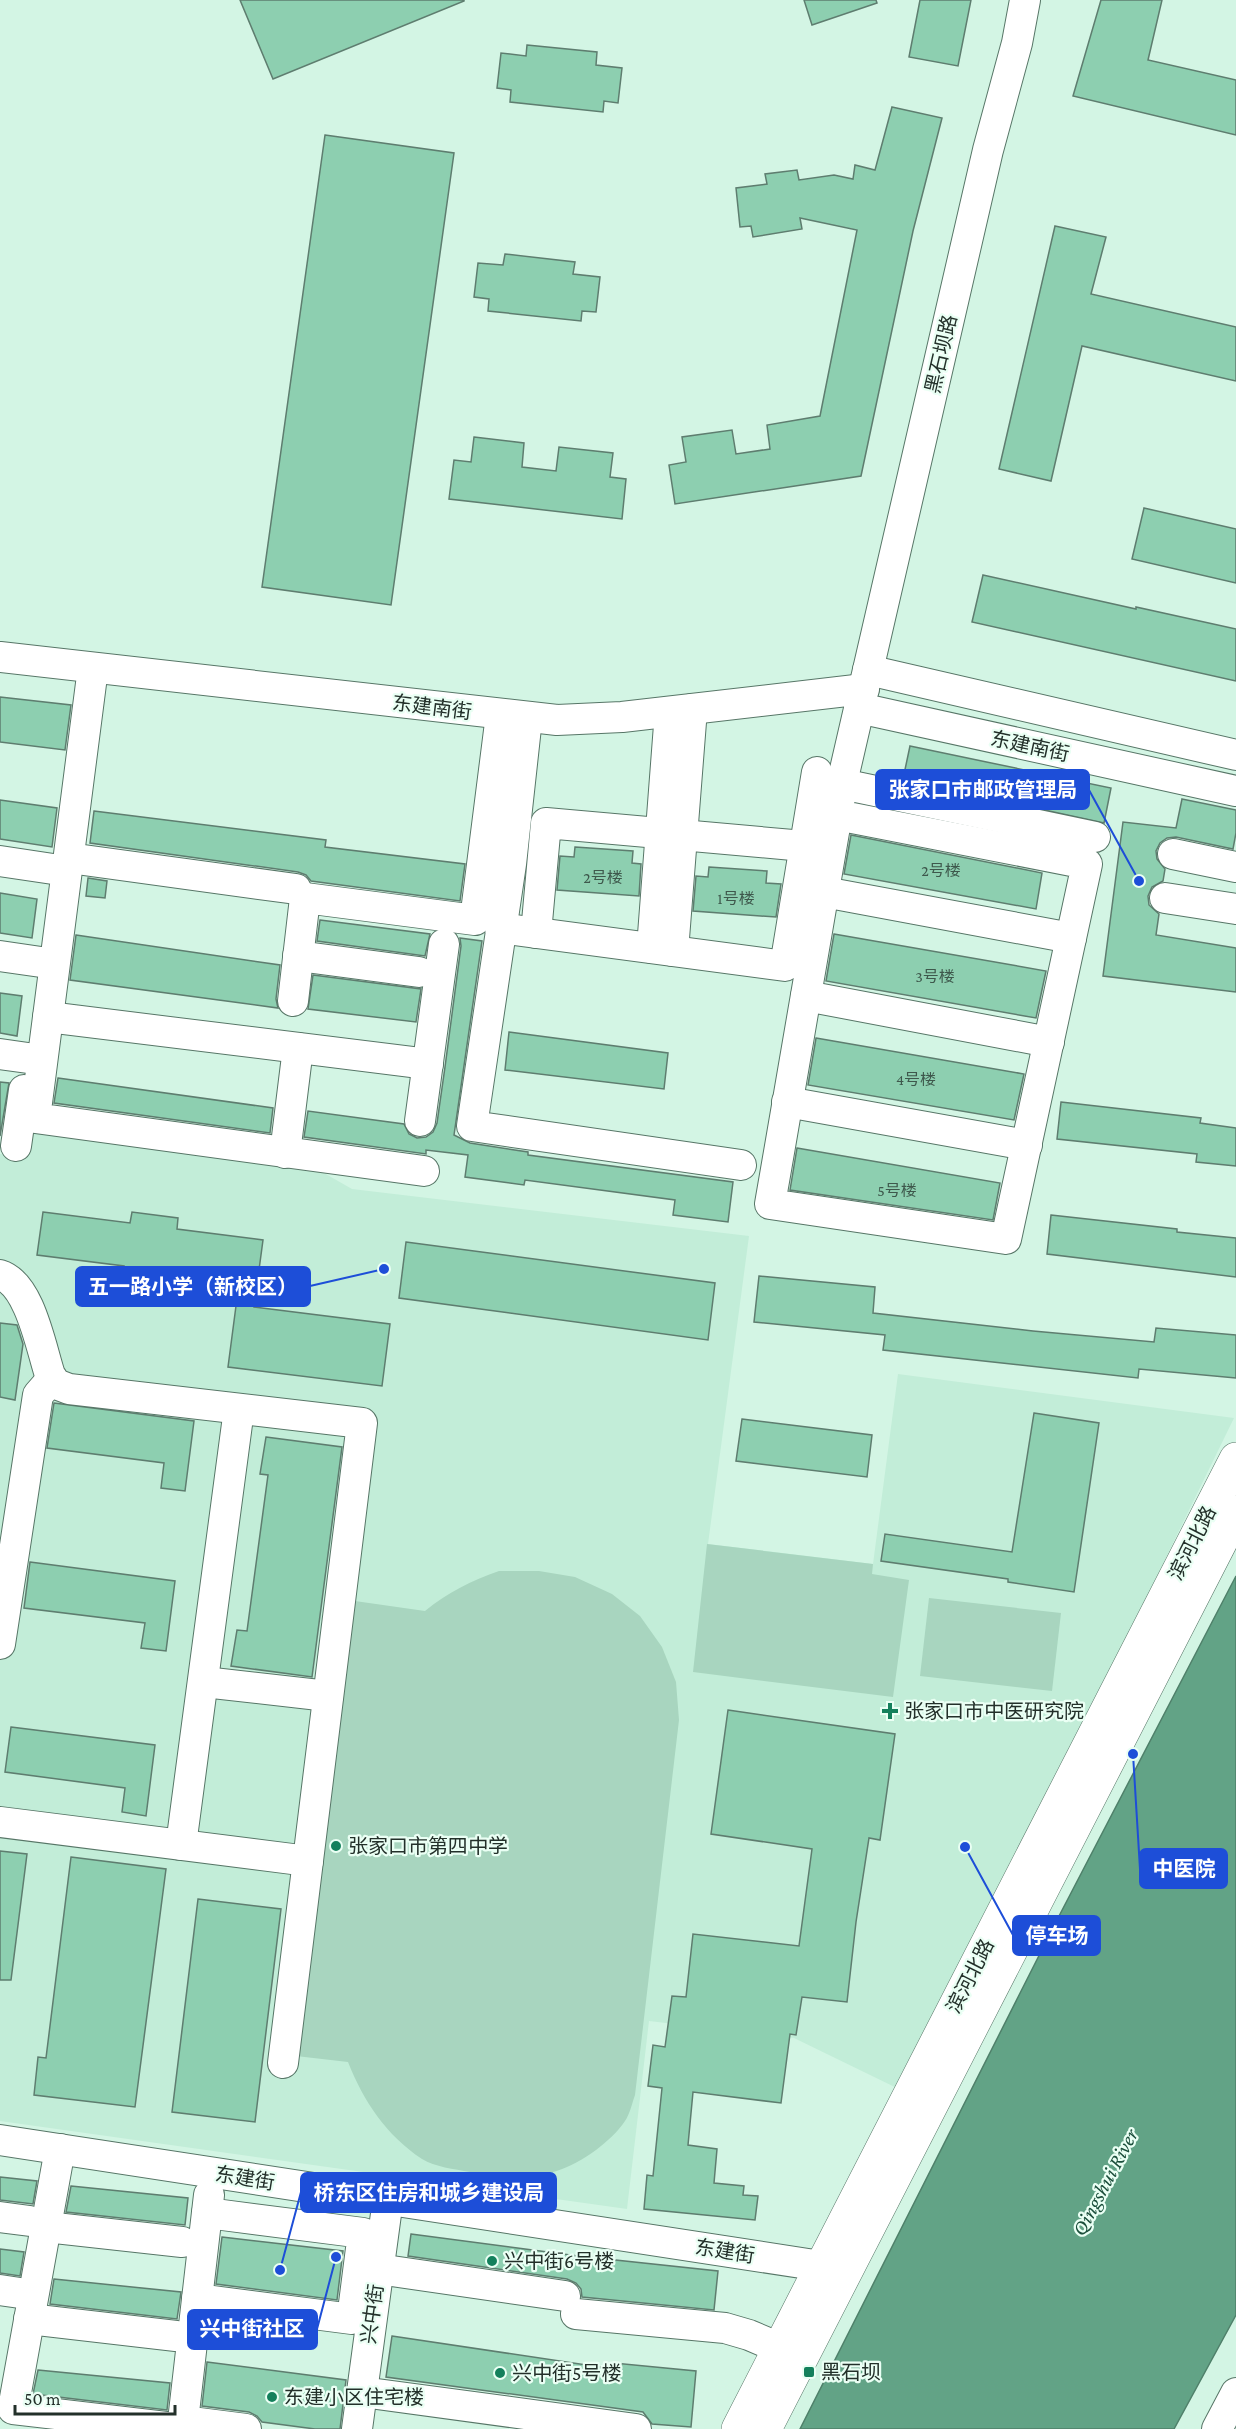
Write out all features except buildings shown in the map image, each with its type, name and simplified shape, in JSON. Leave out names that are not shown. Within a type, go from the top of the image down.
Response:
[{"type":"main road","name":"滨河北路","points":[[833,2270],[1236,1459]]},
{"type":"main road","name":"滨河北路","points":[[738,2429],[790,2352],[1236,1512]]},
{"type":"main road","name":"滨河北路","points":[[765,2429],[790,2352]]},
{"type":"street","name":"黑石坝路","points":[[829,778],[864,689],[988,150],[1017,43],[1025,0]]},
{"type":"street","name":"东建南街","points":[[0,657],[514,716],[568,720],[622,717],[864,689],[1236,755]]},
{"type":"street","points":[[16,1146],[14,1056],[41,962],[61,863],[93,668]]},
{"type":"street","name":"东建南街","points":[[864,689],[1236,791]]},
{"type":"street","points":[[662,950],[681,710]]},
{"type":"street","points":[[514,716],[511,864],[472,1126],[741,1165]]},
{"type":"street","points":[[293,1000],[305,898],[475,920],[514,716]]},
{"type":"street","points":[[68,759],[48,1017],[35,1118],[424,1171]]},
{"type":"street","points":[[500,928],[785,966],[804,846],[829,778]]},
{"type":"street","points":[[829,778],[837,816],[770,1204],[1006,1239],[1087,864],[837,816]]},
{"type":"street","points":[[829,778],[1095,837]]},
{"type":"street","points":[[536,933],[546,823],[804,846]]},
{"type":"street","points":[[1173,854],[1236,867]]},
{"type":"street","points":[[0,861],[61,863],[296,889]]},
{"type":"street","points":[[824,892],[1071,938]]},
{"type":"street","points":[[1165,898],[1236,909]]},
{"type":"street","points":[[420,1121],[444,944]]},
{"type":"street","points":[[0,956],[41,962]]},
{"type":"street","points":[[298,956],[419,972]]},
{"type":"street","points":[[806,996],[1048,1042]]},
{"type":"street","points":[[48,1017],[428,1064]]},
{"type":"street","points":[[285,1153],[298,1048]]},
{"type":"street","points":[[787,1102],[1027,1145]]},
{"type":"street","points":[[0,1275],[5,1276],[16,1286],[26,1299],[52,1380],[69,1389],[362,1424],[283,2063]]},
{"type":"street","points":[[0,1644],[38,1395],[52,1380]]},
{"type":"street","points":[[181,1845],[239,1409]]},
{"type":"street","points":[[204,1682],[328,1696]]},
{"type":"street","points":[[0,1822],[308,1861]]},
{"type":"street","name":"东建街","points":[[0,2140],[833,2270]]},
{"type":"street","points":[[60,2150],[16,2301],[13,2409],[166,2427]]},
{"type":"street","points":[[211,2173],[183,2421],[246,2429]]},
{"type":"street","name":"兴中街","points":[[357,2429],[388,2199]]},
{"type":"street","points":[[198,2299],[352,2319],[363,2233],[207,2213]]},
{"type":"street","points":[[0,2217],[182,2242]]},
{"type":"street","points":[[378,2269],[570,2305],[725,2328],[790,2352]]},
{"type":"street","points":[[16,2301],[176,2336]]},
{"type":"street","points":[[362,2392],[636,2429]]},
{"type":"street","points":[[1217,2429],[1236,2393]]},
{"type":"shaded area","name":"张家口市第四中学","points":[[28,1128],[317,1169],[352,1189],[749,1236],[708,1544],[873,1564],[898,1374],[1234,1418],[905,2092],[794,2038],[649,2021],[627,2209],[0,2121],[0,1154],[24,1157]]},
{"type":"shaded area","points":[[707,1544],[873,1564],[872,1574],[909,1580],[893,1697],[693,1672]]},
{"type":"shaded area","points":[[499,1571],[539,1571],[575,1577],[612,1594],[640,1616],[662,1647],[676,1682],[679,1720],[635,2095],[630,2112],[615,2133],[581,2160],[551,2173],[520,2177],[504,2177],[451,2169],[422,2159],[409,2150],[387,2128],[361,2091],[348,2062],[296,2056],[348,1600],[425,1611],[460,1588]]},
{"type":"shaded area","points":[[929,1598],[1061,1613],[1052,1691],[920,1676]]},
{"type":"water","name":"Qingshui River","points":[[1236,1576],[1236,2315],[1174,2429],[800,2429],[1058,1918]]},
{"type":"place","name":"张家口市邮政管理局","points":[[1139,881]]},
{"type":"place","name":"五一路小学（新校区）","points":[[384,1269]]},
{"type":"place","name":"张家口市中医研究院","points":[[890,1711]]},
{"type":"place","name":"中医院","points":[[1133,1754]]},
{"type":"place","name":"张家口市第四中学","points":[[336,1846]]},
{"type":"place","name":"停车场","points":[[965,1847]]},
{"type":"place","name":"兴中街社区","points":[[336,2257]]},
{"type":"place","name":"兴中街6号楼","points":[[492,2261]]},
{"type":"place","name":"桥东区住房和城乡建设局","points":[[280,2270]]},
{"type":"place","name":"黑石坝","points":[[809,2372]]},
{"type":"place","name":"兴中街5号楼","points":[[500,2373]]},
{"type":"place","name":"东建小区住宅楼","points":[[272,2397]]}]
